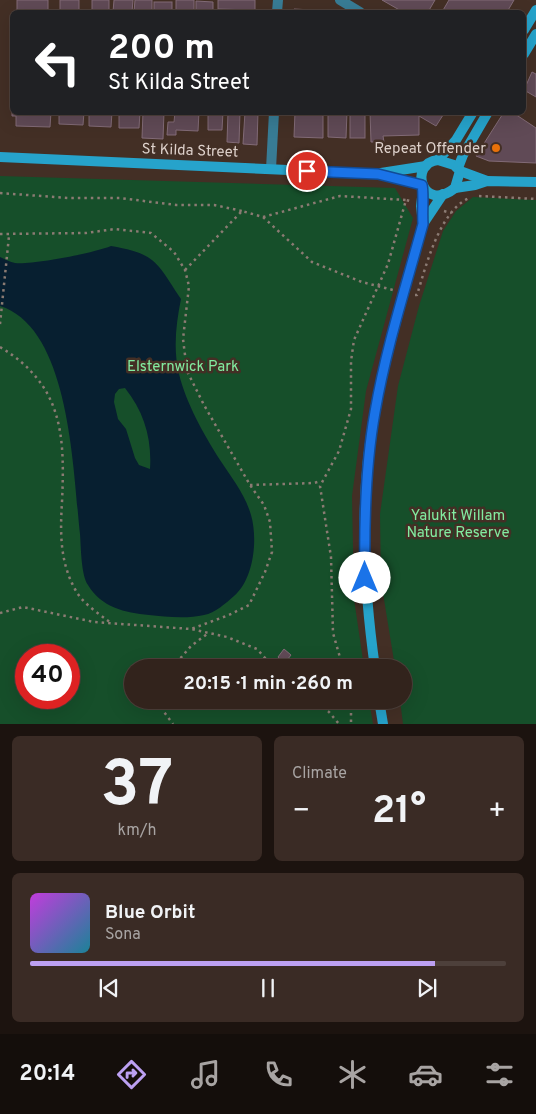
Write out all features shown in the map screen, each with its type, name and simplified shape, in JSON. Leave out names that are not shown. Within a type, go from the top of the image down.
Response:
[{"type":"street","points":[[340,0],[357,10]]},
{"type":"street","points":[[526,27],[536,10]]},
{"type":"street","points":[[526,51],[536,34]]},
{"type":"street","points":[[271,169],[274,115]]},
{"type":"street","points":[[438,160],[456,140],[471,115]]},
{"type":"street","points":[[456,188],[463,155],[486,115]]},
{"type":"street","name":"St Kilda Street","points":[[0,157],[378,174],[426,166]]},
{"type":"street","points":[[374,659],[365,578],[364,506],[375,412],[394,330],[423,224],[421,178],[426,166],[431,161],[438,160],[487,181],[536,182]]},
{"type":"street","name":"St Kilda Street","points":[[378,174],[422,187]]},
{"type":"street","points":[[422,187],[433,194],[443,194],[456,188],[475,186],[487,181]]},
{"type":"street","points":[[423,224],[435,209],[443,194]]},
{"type":"street","points":[[380,709],[383,724]]},
{"type":"path","points":[[0,193],[68,198],[120,198],[176,205],[214,205],[242,211],[263,217],[312,262],[332,272],[379,286]]},
{"type":"path","points":[[263,217],[340,196],[406,200],[421,206]]},
{"type":"path","points":[[414,294],[417,295],[434,246],[451,213],[463,201],[473,197],[536,199]]},
{"type":"path","points":[[340,659],[333,633],[331,557],[327,524],[321,502],[321,480],[339,451],[346,431],[351,408],[351,361],[354,340],[388,264],[406,200]]},
{"type":"path","points":[[435,209],[451,213]]},
{"type":"path","points":[[185,270],[242,211]]},
{"type":"path","points":[[0,234],[9,236],[115,230],[151,233],[174,252],[185,270],[189,286],[183,339],[187,371],[250,485],[264,505],[270,522],[272,552],[265,572],[248,604],[229,615],[192,629]]},
{"type":"path","points":[[0,324],[5,259],[9,236]]},
{"type":"path","points":[[0,347],[31,369],[42,382],[54,407],[64,464],[60,537],[64,562],[82,600],[112,624]]},
{"type":"path","points":[[250,485],[314,483],[321,480]]},
{"type":"path","points":[[0,613],[22,607],[76,619],[112,624],[192,629],[207,634],[227,637],[257,649],[266,659]]},
{"type":"path","points":[[179,659],[207,634]]},
{"type":"path","points":[[164,709],[164,712],[174,724]]},
{"type":"path","points":[[325,709],[339,724]]},
{"type":"path","points":[[351,709],[351,724]]},
{"type":"green space","name":"Elsternwick Park","points":[[0,176],[395,188],[413,218],[366,391],[352,496],[354,599],[363,659],[124,659],[124,709],[370,709],[373,724],[0,724]]},
{"type":"green space","name":"Yalukit Willam Nature Reserve","points":[[473,197],[536,200],[536,724],[403,724],[401,709],[412,709],[412,659],[394,659],[381,581],[380,514],[398,386],[419,306],[443,231],[456,211]]},
{"type":"water","points":[[111,246],[138,252],[154,262],[181,299],[176,346],[177,365],[182,385],[202,429],[241,493],[251,515],[254,547],[253,558],[246,580],[234,596],[208,614],[177,617],[131,613],[114,608],[93,593],[84,575],[70,441],[64,405],[55,372],[41,342],[24,320],[0,306],[0,257],[13,263],[35,262],[63,258]],"holes":[[[125,388],[142,416],[148,436],[150,469],[139,465],[126,429],[118,419],[114,402],[115,394],[119,389]]]},
{"type":"building","points":[[17,0],[48,0],[48,10],[17,10]]},
{"type":"building","points":[[60,0],[79,0],[79,10],[60,10]]},
{"type":"building","points":[[92,0],[109,0],[109,10],[92,10]]},
{"type":"building","points":[[114,0],[133,0],[132,10],[113,10]]},
{"type":"building","points":[[135,0],[152,0],[152,10],[134,10]]},
{"type":"building","points":[[176,0],[194,0],[194,10],[176,10]]},
{"type":"building","points":[[218,0],[255,0],[255,10],[218,9]]},
{"type":"building","points":[[382,0],[435,0],[429,10],[400,10]]},
{"type":"building","points":[[449,0],[514,0],[508,10],[443,10]]},
{"type":"building","points":[[196,1],[213,2],[213,10],[196,10]]},
{"type":"building","points":[[154,2],[172,2],[172,10],[154,10]]},
{"type":"building","points":[[532,72],[536,74],[536,97],[526,91],[526,86]]},
{"type":"building","points":[[51,115],[50,127],[16,126],[16,116],[12,116]]},
{"type":"building","points":[[59,115],[84,115],[83,125],[59,124]]},
{"type":"building","points":[[89,115],[112,115],[111,127],[89,126]]},
{"type":"building","points":[[119,115],[140,115],[139,128],[119,128]]},
{"type":"building","points":[[143,115],[164,115],[163,139],[142,138]]},
{"type":"building","points":[[175,115],[199,115],[198,131],[176,130],[176,135],[167,135],[168,122],[174,122]]},
{"type":"building","points":[[208,115],[223,115],[222,130],[208,130]]},
{"type":"building","points":[[228,115],[240,115],[239,143],[227,142]]},
{"type":"building","points":[[245,115],[258,115],[257,145],[243,144]]},
{"type":"building","points":[[295,115],[323,115],[323,138],[294,137]]},
{"type":"building","points":[[328,115],[347,115],[346,138],[328,137]]},
{"type":"building","points":[[350,115],[365,115],[365,138],[350,138]]},
{"type":"building","points":[[370,115],[419,115],[419,135],[383,136],[384,142],[371,142]]},
{"type":"building","points":[[420,115],[443,115],[436,126]]},
{"type":"building","points":[[502,115],[516,115],[536,128],[536,163],[489,161],[476,156]]},
{"type":"building","points":[[284,649],[291,655],[288,659],[280,659],[278,657]]},
{"type":"place","name":"Repeat Offender","points":[[496,148]]},
{"type":"route","points":[[307,171],[378,174],[422,185],[423,189],[421,206],[423,224],[394,330],[375,412],[364,506],[365,578]]}]
